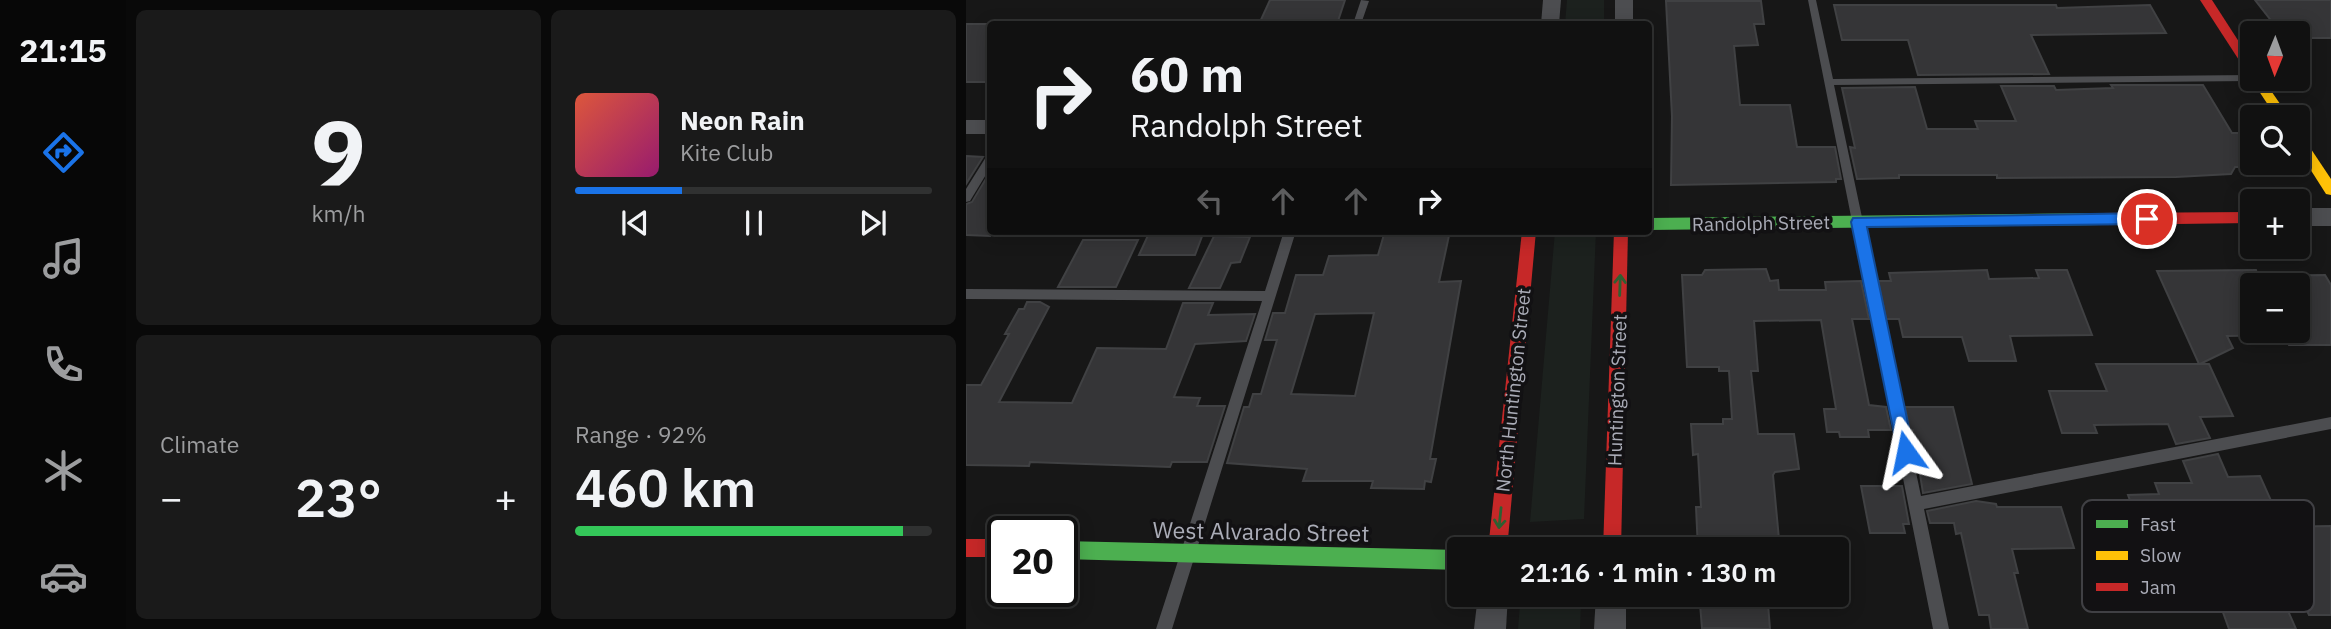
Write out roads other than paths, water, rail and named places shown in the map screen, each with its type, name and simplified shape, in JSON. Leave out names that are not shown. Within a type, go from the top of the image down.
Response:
[{"type":"street","points":[[1550,21],[1552,0]]},
{"type":"street","points":[[1624,0],[1624,21]]},
{"type":"street","points":[[2206,0],[2240,52]]},
{"type":"street","points":[[966,127],[987,127]]},
{"type":"street","points":[[2310,158],[2331,190]]},
{"type":"street","points":[[2310,217],[2331,217]]},
{"type":"street","name":"Randolph Street","points":[[1652,224],[2240,218]]},
{"type":"street","name":"North Huntington Street","points":[[1498,537],[1529,235]]},
{"type":"street","name":"Huntington Street","points":[[1612,537],[1622,235]]},
{"type":"street","points":[[966,548],[987,548]]},
{"type":"street","name":"West Alvarado Street","points":[[1078,550],[1447,560]]},
{"type":"street","points":[[1490,629],[1492,607]]},
{"type":"street","points":[[1610,629],[1611,607]]},
{"type":"lane","points":[[1812,0],[1941,629]]},
{"type":"lane","points":[[1358,21],[1365,1]]},
{"type":"lane","points":[[1829,82],[2240,78]]},
{"type":"lane","points":[[966,198],[987,165]]},
{"type":"lane","points":[[1164,629],[1289,235]]},
{"type":"lane","points":[[966,294],[1269,296]]},
{"type":"lane","points":[[1916,504],[2331,422]]}]
